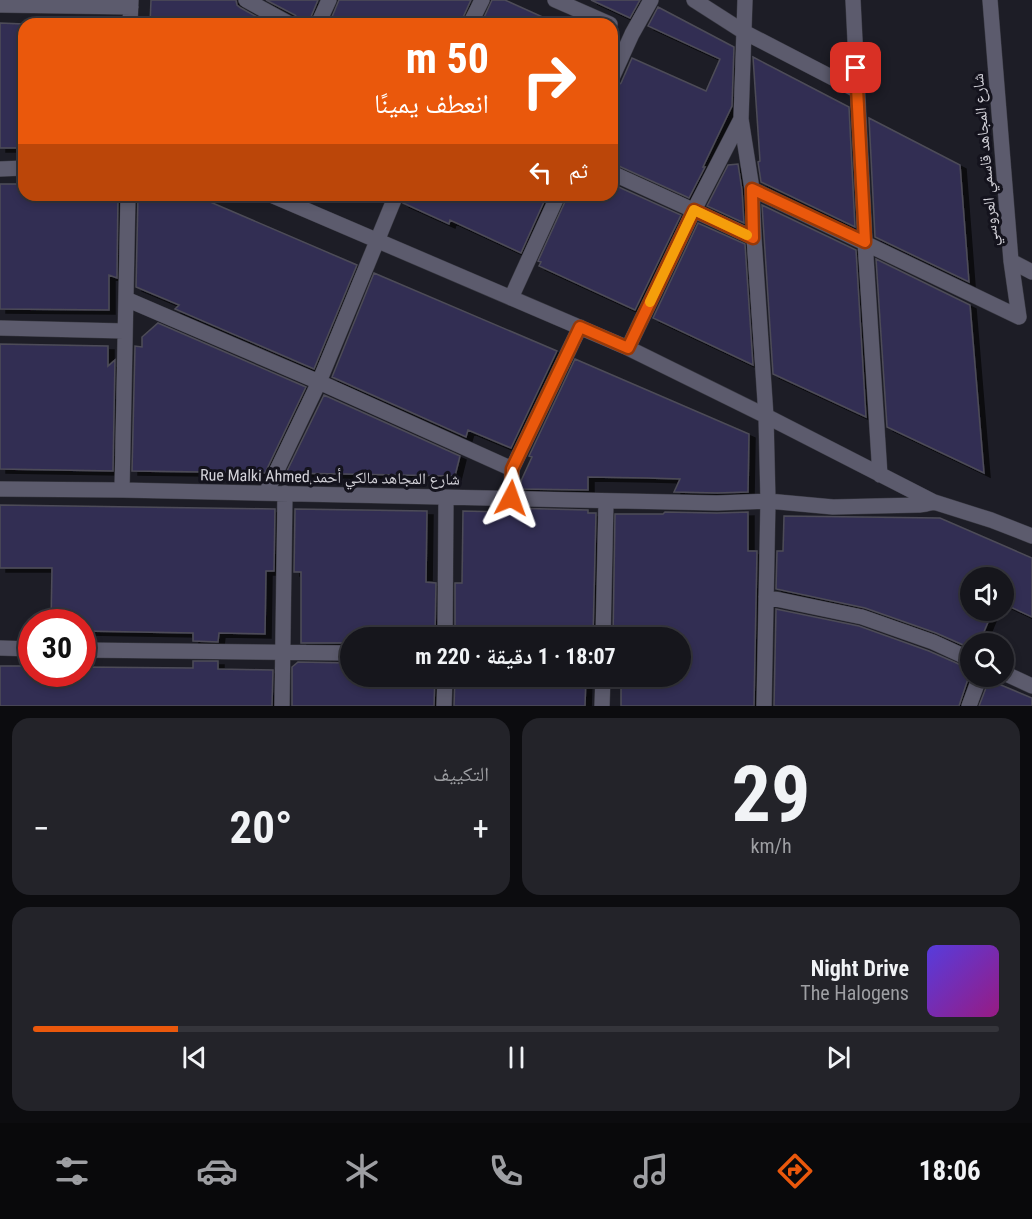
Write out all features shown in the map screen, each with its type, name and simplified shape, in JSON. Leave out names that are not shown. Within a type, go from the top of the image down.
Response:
[{"type":"street","points":[[246,0],[279,18]]},
{"type":"street","points":[[321,18],[329,0]]},
{"type":"street","points":[[473,18],[482,0]]},
{"type":"street","points":[[555,0],[595,18]]},
{"type":"street","points":[[618,65],[651,0]]},
{"type":"street","points":[[694,0],[744,32],[858,91]]},
{"type":"street","points":[[745,0],[741,119],[752,189],[753,238],[766,416],[768,501],[764,706]]},
{"type":"street","points":[[853,0],[880,475]]},
{"type":"street","name":"شارع المجاهد قاسمي العروسي","points":[[865,242],[1019,316],[1011,261],[990,0]]},
{"type":"street","points":[[0,5],[131,3],[130,18]]},
{"type":"street","points":[[618,28],[632,34]]},
{"type":"street","points":[[628,348],[694,210],[741,119]]},
{"type":"street","points":[[0,169],[18,168]]},
{"type":"street","points":[[618,176],[753,238]]},
{"type":"street","points":[[752,189],[865,242]]},
{"type":"street","points":[[122,490],[128,201]]},
{"type":"street","points":[[284,201],[628,348],[934,502],[1032,536]]},
{"type":"street","points":[[266,493],[319,382],[393,201]]},
{"type":"street","points":[[511,298],[555,201]]},
{"type":"street","points":[[1011,261],[1032,272]]},
{"type":"street","points":[[126,299],[319,382],[512,469]]},
{"type":"street","points":[[511,498],[512,469],[580,327]]},
{"type":"street","points":[[0,328],[124,331]]},
{"type":"street","name":"Rue Malki Ahmed,شارع المجاهد مالكي أحمد","points":[[0,489],[717,503],[768,501],[833,507],[919,505],[934,502]]},
{"type":"street","points":[[282,706],[285,494]]},
{"type":"street","points":[[446,498],[446,627]]},
{"type":"street","points":[[603,627],[606,501]]},
{"type":"street","points":[[766,597],[862,617],[960,654]]},
{"type":"street","points":[[0,648],[18,649]]},
{"type":"street","points":[[96,650],[340,653]]},
{"type":"street","points":[[1014,678],[1032,686]]},
{"type":"street","points":[[444,706],[445,687]]},
{"type":"street","points":[[602,706],[603,687]]},
{"type":"street","points":[[969,706],[976,687]]},
{"type":"building","points":[[151,0],[236,0],[237,5],[259,18],[150,18]]},
{"type":"building","points":[[266,0],[318,0],[310,18],[298,18]]},
{"type":"building","points":[[339,0],[471,0],[463,18],[332,18]]},
{"type":"building","points":[[492,0],[505,0],[545,18],[484,18]]},
{"type":"building","points":[[591,0],[640,0],[630,18]]},
{"type":"building","points":[[658,7],[734,47],[732,106],[689,198],[618,166],[618,85],[632,58],[706,91],[720,59],[648,26]]},
{"type":"building","points":[[0,23],[18,24],[18,148],[0,148]]},
{"type":"building","points":[[753,57],[849,107],[855,227],[761,182]]},
{"type":"building","points":[[869,118],[960,165],[969,282],[875,237]]},
{"type":"building","points":[[738,164],[744,223],[707,206],[728,165]]},
{"type":"building","points":[[0,184],[18,184],[18,201],[118,201],[117,278],[109,275],[109,310],[0,309]]},
{"type":"building","points":[[618,187],[681,215],[635,310],[539,266],[541,262],[538,261],[565,201],[618,201]]},
{"type":"building","points":[[138,201],[208,201],[357,265],[314,369],[175,309],[179,305],[136,287]]},
{"type":"building","points":[[404,201],[544,201],[521,253],[450,220],[449,224],[403,203]]},
{"type":"building","points":[[762,205],[856,250],[866,417],[773,374]]},
{"type":"building","points":[[698,223],[745,244],[753,365],[653,318]]},
{"type":"building","points":[[876,259],[970,305],[984,473],[887,427]]},
{"type":"building","points":[[374,273],[557,351],[511,448],[468,430],[466,437],[332,377]]},
{"type":"building","points":[[158,323],[306,387],[265,473],[132,471],[135,346],[142,347],[142,337]]},
{"type":"building","points":[[0,344],[108,346],[108,366],[115,360],[113,471],[0,469]]},
{"type":"building","points":[[575,359],[749,434],[748,492],[674,492],[680,479],[588,477],[588,490],[521,489],[521,481],[532,457],[529,456]]},
{"type":"building","points":[[324,395],[460,456],[455,476],[286,473]]},
{"type":"building","points":[[0,505],[275,509],[274,571],[266,571],[265,634],[219,633],[218,642],[193,641],[193,633],[96,631],[96,609],[51,609],[52,568],[0,568]]},
{"type":"building","points":[[509,508],[588,510],[588,513],[596,513],[593,627],[455,627],[455,583],[462,583],[463,511],[507,512]]},
{"type":"building","points":[[295,509],[427,511],[426,582],[436,583],[435,627],[340,627],[340,643],[301,643],[301,572],[294,572]]},
{"type":"building","points":[[665,512],[748,512],[748,551],[757,551],[754,706],[621,706],[621,687],[691,687],[691,627],[613,627],[615,514],[663,514]]},
{"type":"building","points":[[784,516],[940,518],[1032,558],[1032,617],[1014,609],[1014,567],[960,567],[960,621],[988,621],[984,633],[960,633],[960,644],[865,608],[776,589],[777,551],[783,551]]},
{"type":"building","points":[[776,609],[859,626],[929,651],[960,665],[960,687],[965,687],[959,706],[774,706]]},
{"type":"building","points":[[193,661],[218,661],[218,669],[273,670],[272,706],[0,706],[0,666],[18,666],[18,687],[96,687],[96,667],[193,668]]},
{"type":"building","points":[[298,662],[340,663],[340,687],[435,687],[434,706],[292,706],[292,667]]},
{"type":"building","points":[[455,687],[586,687],[585,706],[454,706]]},
{"type":"building","points":[[986,687],[1006,687],[1032,698],[1032,706],[979,706]]},
{"type":"slow traffic","points":[[650,302],[694,210],[747,235]]},
{"type":"route","points":[[511,498],[512,469],[580,327],[628,348],[694,210],[753,238],[752,189],[865,242],[856,68]]}]
